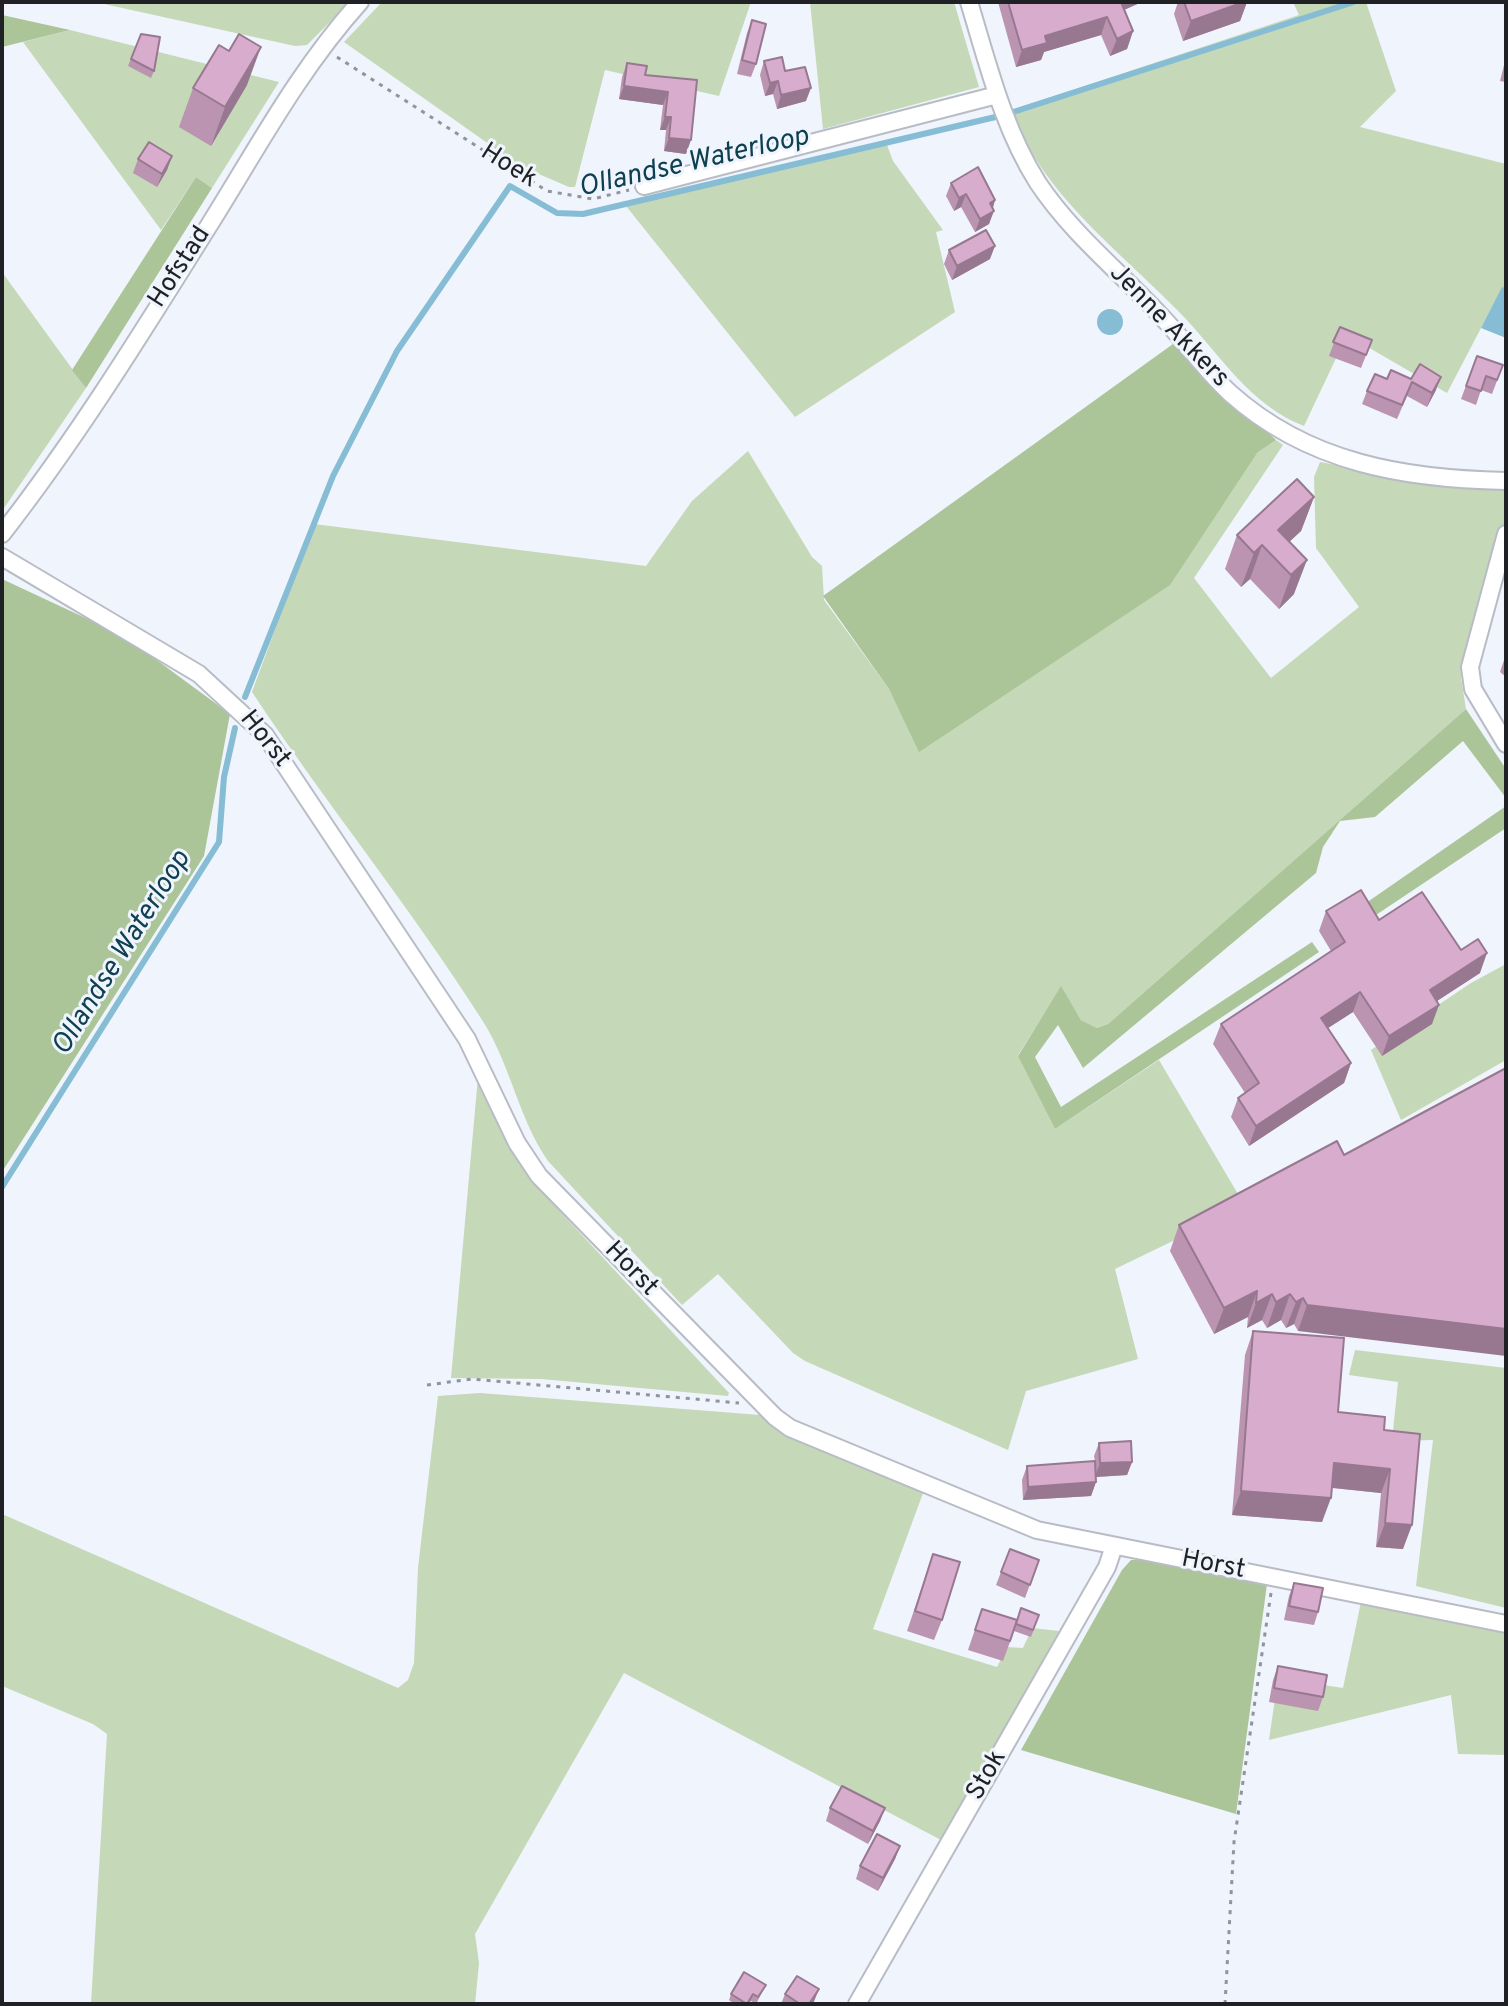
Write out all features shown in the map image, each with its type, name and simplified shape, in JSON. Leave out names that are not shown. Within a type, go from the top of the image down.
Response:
[{"type":"street","name":"Hofstad","points":[[2,534],[35,491],[199,240],[320,46],[360,2]]},
{"type":"street","name":"Jenne Akkers","points":[[969,2],[1009,126],[1038,181],[1070,224],[1160,315],[1228,391],[1266,422],[1314,449],[1357,465],[1404,474],[1506,481]]},
{"type":"street","points":[[644,186],[999,100]]},
{"type":"street","points":[[1506,534],[1470,667],[1473,689],[1506,744]]},
{"type":"street","name":"Horst","points":[[2,557],[199,674],[265,735],[467,1039],[517,1143],[539,1176],[759,1403],[790,1428],[1037,1530],[1506,1624]]},
{"type":"street","name":"Stok","points":[[857,2004],[1107,1567],[1114,1546]]},
{"type":"path","name":"Hoek","points":[[320,46],[547,191],[593,199],[644,186]]},
{"type":"path","points":[[427,1385],[472,1379],[718,1404],[759,1403]]},
{"type":"path","points":[[1225,2004],[1234,1842],[1273,1578]]},
{"type":"green space","points":[[95,2],[350,2],[307,45],[295,46]]},
{"type":"green space","points":[[382,2],[751,2],[719,96],[605,70],[575,187],[569,187],[520,166],[344,42]]},
{"type":"green space","points":[[810,2],[954,2],[979,87],[823,129]]},
{"type":"green space","points":[[1293,2],[1366,2],[1396,91],[1360,127],[1506,164],[1506,289],[1502,288],[1447,393],[1347,335],[1304,426],[1285,417],[1252,393],[1183,316],[1086,221],[1043,169],[1025,141],[1012,110],[1299,15]]},
{"type":"green space","points":[[2,15],[70,30],[2,47]]},
{"type":"green space","points":[[70,30],[279,82],[212,188],[196,177],[161,230],[23,42]]},
{"type":"green space","points":[[887,145],[893,161],[943,230],[936,232],[955,312],[795,417],[626,206]]},
{"type":"green space","points":[[196,177],[212,188],[86,388],[72,370]]},
{"type":"green space","points":[[2,272],[86,388],[2,511]]},
{"type":"green space","points":[[1173,344],[1276,440],[1257,453],[1170,585],[919,752],[889,689],[823,596]]},
{"type":"green space","points":[[1276,440],[1283,445],[1194,578],[1271,678],[1359,607],[1316,548],[1314,477],[1320,462],[1411,479],[1506,486],[1506,517],[1461,678],[1466,709],[1108,1024],[1097,1028],[1081,1020],[1061,987],[1018,1055],[1055,1129],[1159,1060],[1245,1206],[1115,1269],[1138,1359],[1026,1391],[1008,1450],[805,1361],[793,1353],[718,1274],[682,1305],[548,1161],[530,1128],[484,1023],[252,692],[314,524],[646,566],[692,501],[748,451],[812,557],[822,566],[824,600],[889,689],[920,751],[1257,453]]},
{"type":"green space","points":[[2,579],[124,636],[230,714],[204,856],[2,1172]]},
{"type":"green space","points":[[1466,709],[1506,769],[1506,798],[1463,741],[1375,817],[1340,821],[1323,847],[1316,873],[1083,1068],[1058,1025],[1035,1057],[1061,1107],[1312,942],[1319,952],[1055,1129],[1018,1056],[1061,986],[1081,1020],[1097,1028],[1108,1024]]},
{"type":"green space","points":[[1506,806],[1506,828],[1361,925],[1353,912]]},
{"type":"green space","points":[[1506,964],[1506,1060],[1401,1120],[1371,1050],[1471,983]]},
{"type":"green space","points":[[478,1077],[513,1153],[540,1190],[729,1393],[728,1396],[541,1379],[451,1378]]},
{"type":"green space","points":[[1355,1350],[1506,1368],[1506,1608],[1416,1586],[1433,1440],[1392,1441],[1398,1382],[1349,1375]]},
{"type":"green space","points":[[480,1393],[760,1415],[787,1432],[923,1493],[873,1629],[997,1667],[1007,1647],[1023,1648],[1032,1628],[1059,1631],[943,1841],[624,1673],[475,1934],[479,1963],[475,2004],[91,2004],[107,1734],[93,1724],[2,1686],[2,1514],[398,1688],[408,1680],[414,1663],[418,1568],[438,1396]]},
{"type":"green space","points":[[1131,1560],[1267,1584],[1236,1814],[1021,1750],[1122,1570]]},
{"type":"green space","points":[[1361,1602],[1506,1632],[1506,1755],[1458,1754],[1451,1695],[1269,1740],[1278,1678],[1343,1688]]},
{"type":"water","points":[[1502,287],[1506,289],[1506,338],[1481,328]]},
{"type":"water","points":[[1110,309],[1119,313],[1123,322],[1119,331],[1110,335],[1101,331],[1097,322],[1101,313]]},
{"type":"building","points":[[1008,2],[1121,2],[1133,31],[1117,39],[1107,17],[1045,36],[1047,43],[1022,50]]},
{"type":"building","points":[[1184,2],[1244,2],[1191,21]]},
{"type":"building","points":[[752,20],[766,24],[756,64],[742,60]]},
{"type":"building","points":[[141,34],[160,37],[154,71],[131,59]]},
{"type":"building","points":[[239,34],[261,47],[225,107],[193,88],[219,45],[229,51]]},
{"type":"building","points":[[782,57],[785,71],[805,67],[811,88],[781,95],[778,81],[770,83],[764,61]]},
{"type":"building","points":[[627,63],[647,66],[645,75],[697,80],[691,140],[669,138],[671,117],[665,117],[668,92],[624,86]]},
{"type":"building","points":[[149,142],[172,156],[162,174],[138,159]]},
{"type":"building","points":[[978,167],[995,200],[990,203],[994,211],[980,219],[966,194],[959,198],[951,183]]},
{"type":"building","points":[[986,230],[995,246],[957,266],[949,250]]},
{"type":"building","points":[[1340,327],[1372,340],[1366,355],[1333,342]]},
{"type":"building","points":[[1477,356],[1503,365],[1497,380],[1486,376],[1481,391],[1466,386]]},
{"type":"building","points":[[1420,364],[1441,377],[1432,393],[1412,382],[1402,405],[1367,391],[1375,374],[1387,379],[1391,370],[1411,379]]},
{"type":"building","points":[[1297,479],[1314,497],[1278,530],[1307,560],[1291,575],[1262,545],[1254,553],[1237,535]]},
{"type":"building","points":[[1361,890],[1379,920],[1422,892],[1461,950],[1478,939],[1487,953],[1430,990],[1439,1005],[1389,1036],[1360,992],[1321,1018],[1351,1063],[1256,1126],[1238,1098],[1259,1083],[1221,1024],[1345,942],[1326,911]]},
{"type":"building","points":[[1506,1068],[1506,1329],[1307,1305],[1303,1298],[1296,1302],[1290,1294],[1276,1302],[1272,1294],[1256,1303],[1257,1291],[1224,1308],[1179,1225],[1337,1141],[1344,1155]]},
{"type":"building","points":[[1253,1331],[1344,1338],[1338,1412],[1385,1417],[1384,1430],[1420,1434],[1412,1525],[1385,1523],[1390,1469],[1334,1463],[1331,1498],[1241,1491]]},
{"type":"building","points":[[1131,1441],[1132,1462],[1100,1463],[1099,1443]]},
{"type":"building","points":[[1095,1461],[1096,1482],[1028,1487],[1027,1466]]},
{"type":"building","points":[[1010,1549],[1039,1560],[1030,1585],[1001,1572]]},
{"type":"building","points":[[933,1554],[960,1562],[942,1620],[915,1611]]},
{"type":"building","points":[[1294,1583],[1323,1588],[1318,1612],[1289,1606]]},
{"type":"building","points":[[1021,1608],[1039,1615],[1033,1630],[1016,1624]]},
{"type":"building","points":[[982,1609],[1017,1620],[1010,1641],[975,1630]]},
{"type":"building","points":[[1278,1666],[1327,1675],[1323,1697],[1274,1688]]},
{"type":"building","points":[[842,1786],[885,1808],[873,1831],[830,1808]]},
{"type":"building","points":[[877,1834],[900,1846],[883,1878],[860,1866]]},
{"type":"building","points":[[744,1972],[766,1985],[758,1997],[753,1994],[747,2004],[731,1994]]},
{"type":"building","points":[[797,1976],[819,1989],[809,2004],[800,2004],[785,1994]]},
{"type":"waterway","name":"Ollandse Waterloop","points":[[245,697],[333,476],[397,351],[510,186],[557,213],[583,214],[1004,115],[1354,2]]},
{"type":"waterway","name":"Ollandse Waterloop","points":[[2,1187],[219,842],[224,777],[235,728]]}]
